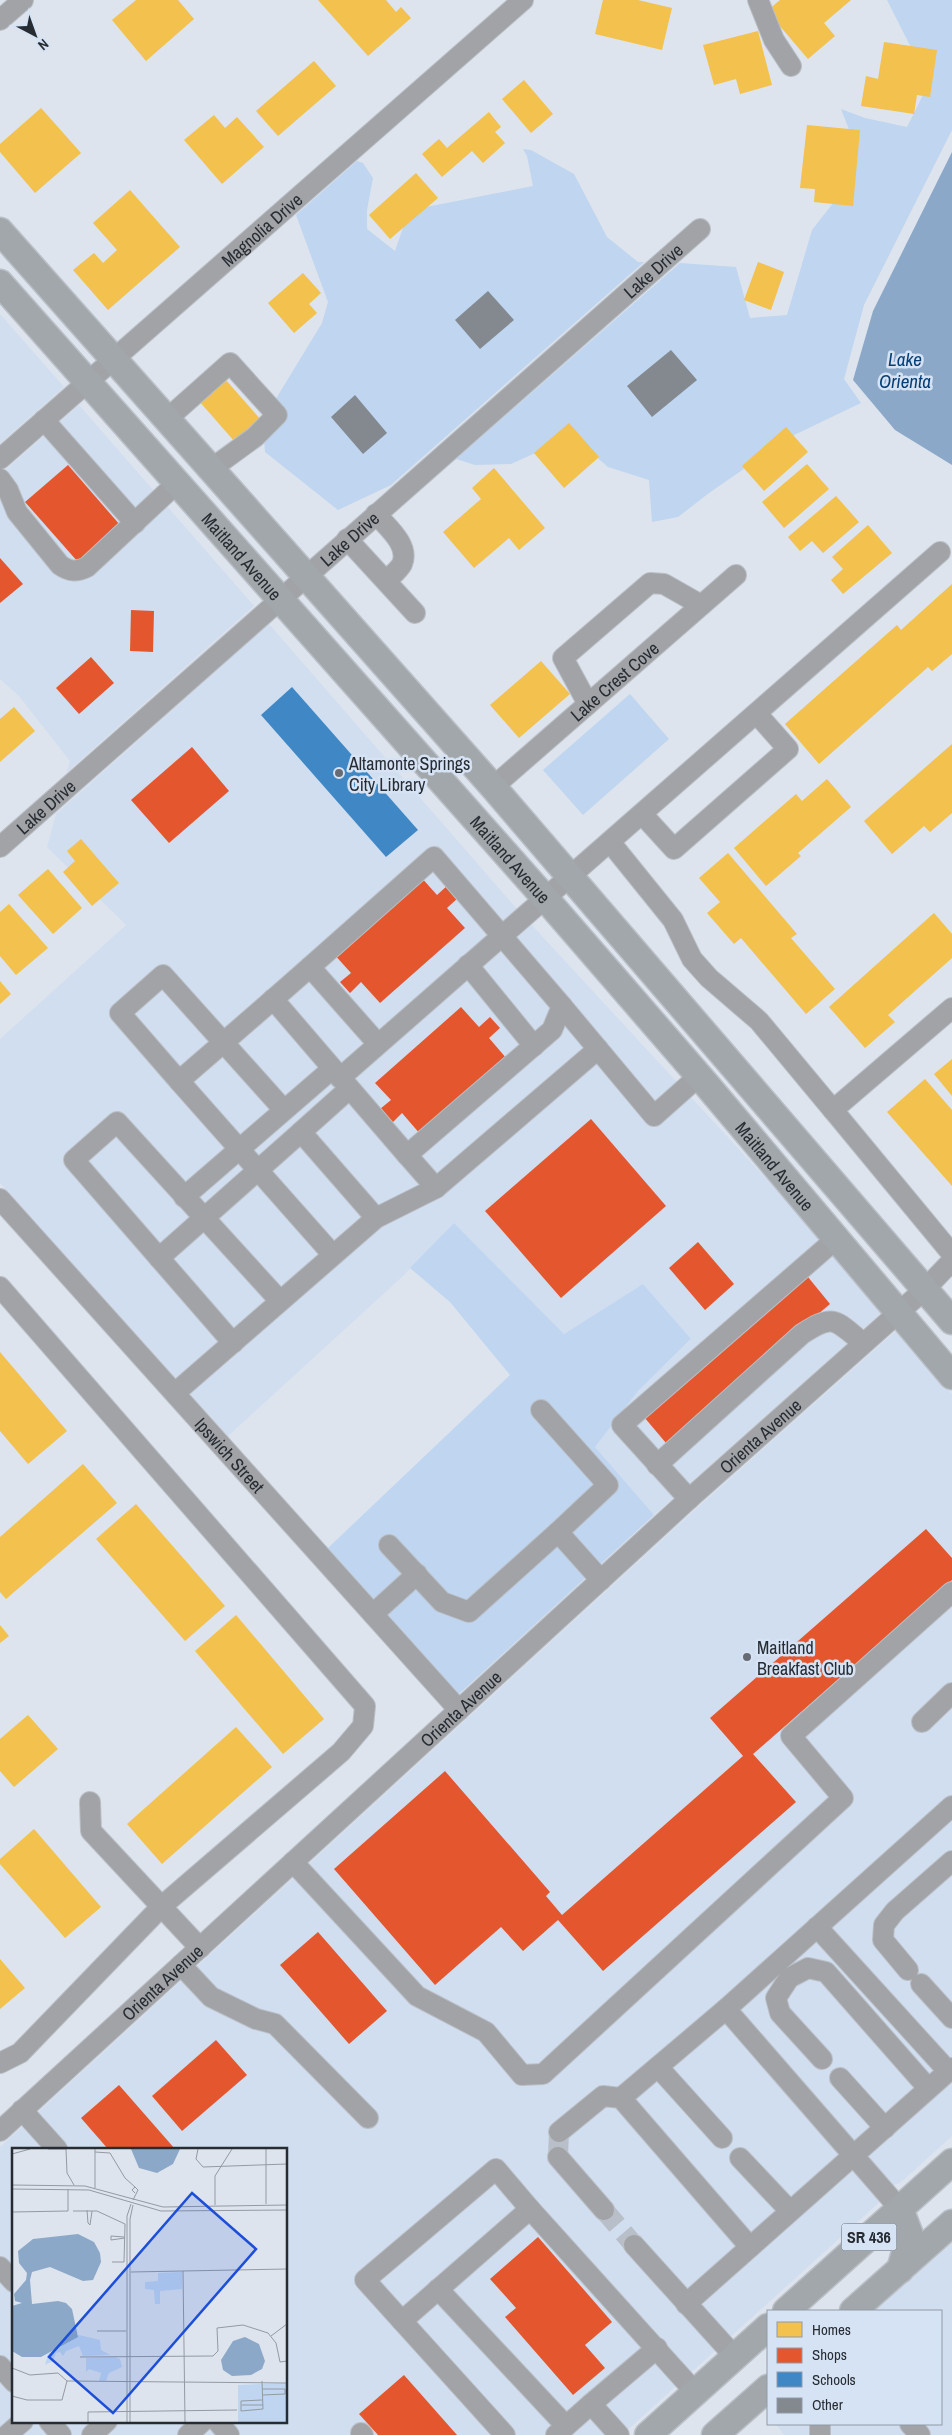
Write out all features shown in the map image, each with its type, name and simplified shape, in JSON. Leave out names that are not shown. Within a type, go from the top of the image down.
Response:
[{"type":"main road","name":"Maitland Avenue","points":[[0,231],[493,787],[952,1321]]},
{"type":"main road","name":"Maitland Avenue","points":[[0,283],[545,898],[952,1376]]},
{"type":"main road","name":"SR 436","points":[[787,2310],[952,2162]]},
{"type":"main road","points":[[900,2210],[910,2235],[900,2270]]},
{"type":"main road","name":"SR 436","points":[[854,2310],[952,2223]]},
{"type":"main road","points":[[659,2429],[695,2392],[767,2328]]},
{"type":"main road","points":[[715,2435],[767,2389]]},
{"type":"street","points":[[0,20],[23,0]]},
{"type":"street","name":"Magnolia Drive","points":[[0,459],[523,0]]},
{"type":"street","points":[[758,0],[774,40],[791,66]]},
{"type":"street","name":"Lake Drive","points":[[0,848],[347,539],[700,229]]},
{"type":"street","points":[[167,419],[230,363],[277,415],[254,437],[211,469]]},
{"type":"street","points":[[44,420],[135,522]]},
{"type":"street","points":[[0,479],[8,490],[17,512],[60,565],[68,571],[80,571],[87,567],[177,483]]},
{"type":"street","points":[[376,514],[397,538],[404,551],[402,564],[386,582]]},
{"type":"street","points":[[347,539],[415,613]]},
{"type":"street","points":[[160,1258],[300,1132],[341,1079],[378,1044],[940,552]]},
{"type":"street","name":"Lake Crest Cove","points":[[493,787],[736,575]]},
{"type":"street","points":[[588,704],[563,658],[580,641],[650,582],[664,584],[701,605]]},
{"type":"street","points":[[642,814],[674,849],[788,749],[757,714]]},
{"type":"street","points":[[610,842],[673,920],[692,959],[709,978],[759,1021],[952,1254]]},
{"type":"street","points":[[179,1081],[274,1000],[434,856],[654,1116],[698,1076]]},
{"type":"street","points":[[468,965],[534,1046]]},
{"type":"street","points":[[310,967],[378,1044]]},
{"type":"street","points":[[284,1110],[163,976],[120,1013],[333,1255]]},
{"type":"street","points":[[274,1000],[436,1188]]},
{"type":"street","points":[[407,1155],[552,1030],[562,1006]]},
{"type":"street","points":[[834,1110],[952,1008]]},
{"type":"street","points":[[175,1393],[376,1218],[436,1188],[598,1049]]},
{"type":"street","points":[[184,1197],[284,1110],[341,1079]]},
{"type":"street","points":[[233,1343],[74,1160],[117,1122],[203,1219],[280,1301]]},
{"type":"street","points":[[300,1132],[376,1218]]},
{"type":"street","name":"Ipswich Street","points":[[0,1198],[459,1710]]},
{"type":"street","points":[[689,1499],[657,1466],[622,1425],[836,1239]]},
{"type":"street","name":"Orienta Avenue","points":[[0,2131],[600,1580],[862,1342],[925,1289],[952,1261]]},
{"type":"street","points":[[0,1287],[365,1706],[363,1726],[341,1752],[162,1906],[20,2052],[0,2063]]},
{"type":"street","points":[[657,1466],[802,1334],[818,1323],[829,1320],[839,1323],[862,1342]]},
{"type":"street","points":[[389,1545],[442,1602],[469,1612],[608,1485],[541,1410]]},
{"type":"street","points":[[558,1532],[600,1580]]},
{"type":"street","points":[[373,1614],[417,1574]]},
{"type":"street","points":[[292,1862],[418,1996],[486,2032],[522,2075],[543,2074],[843,1798],[790,1736],[952,1592]]},
{"type":"street","points":[[922,1722],[952,1693]]},
{"type":"street","points":[[90,1802],[91,1831],[200,1948]]},
{"type":"street","points":[[621,2098],[726,2009],[952,1806]]},
{"type":"street","points":[[952,1862],[895,1911],[884,1925],[883,1940],[952,2018]]},
{"type":"street","points":[[686,2304],[950,2070],[817,1927]]},
{"type":"street","points":[[181,1965],[211,1997],[256,2019],[275,2024],[368,2118]]},
{"type":"street","points":[[822,2059],[780,2014],[776,1998],[789,1978],[808,1968],[826,1972],[928,2088]]},
{"type":"street","points":[[726,2009],[900,2210]]},
{"type":"street","points":[[658,2067],[722,2138]]},
{"type":"street","points":[[840,2078],[884,2128]]},
{"type":"street","points":[[559,2132],[603,2096],[621,2098],[750,2247]]},
{"type":"street","points":[[22,2110],[56,2148]]},
{"type":"street","points":[[558,2157],[604,2210]]},
{"type":"street","points":[[740,2158],[790,2211]]},
{"type":"street","points":[[505,2435],[365,2280],[496,2169],[695,2392]]},
{"type":"street","points":[[402,2321],[530,2209]]},
{"type":"street","points":[[634,2245],[735,2357]]},
{"type":"street","points":[[0,2267],[12,2280]]},
{"type":"street","points":[[438,2289],[560,2431],[657,2348]]},
{"type":"street","points":[[0,2366],[12,2380]]},
{"type":"street","points":[[591,2404],[619,2435]]},
{"type":"street","points":[[7,2435],[21,2422]]},
{"type":"street","points":[[50,2422],[61,2435]]},
{"type":"street","points":[[92,2435],[106,2422]]},
{"type":"street","points":[[188,2435],[201,2422]]},
{"type":"street","points":[[218,2422],[229,2435]]},
{"type":"street","points":[[911,2425],[920,2435]]},
{"type":"shaded area","points":[[887,0],[952,0],[952,130],[864,305],[844,379],[861,403],[790,437],[709,493],[678,517],[652,522],[649,480],[608,467],[592,453],[571,445],[533,454],[511,464],[475,465],[456,459],[680,263],[736,267],[750,318],[787,315],[812,230],[855,175],[852,137],[841,109],[865,118],[907,127],[929,83]]},
{"type":"shaded area","points":[[523,149],[531,150],[574,174],[607,237],[638,262],[644,262],[391,485],[338,510],[265,452],[263,420],[322,323],[328,302],[296,215],[357,161],[363,163],[373,178],[367,210],[367,229],[395,251],[405,222],[416,209],[533,186],[527,156]]},
{"type":"shaded area","points":[[0,314],[64,387],[0,443]]},
{"type":"shaded area","points":[[79,405],[254,606],[67,772],[70,761],[19,696],[0,679],[0,475]]},
{"type":"shaded area","points":[[269,624],[517,909],[821,1238],[883,1311],[654,1515],[595,1447],[638,1391],[691,1340],[643,1284],[564,1334],[454,1223],[402,1277],[228,1436],[0,1183],[0,1039],[126,925],[47,847],[56,814]]},
{"type":"shaded area","points":[[630,694],[669,739],[583,815],[543,770]]},
{"type":"shaded area","points":[[454,1223],[564,1334],[643,1284],[691,1339],[638,1391],[595,1447],[654,1515],[459,1694],[328,1548],[510,1375],[450,1302],[410,1268]]},
{"type":"shaded area","points":[[898,1329],[952,1394],[952,2136],[900,2183],[893,2185],[894,2189],[622,2435],[0,2435],[0,2147],[697,1508]]},
{"type":"shaded area","points":[[952,2243],[952,2435],[784,2435],[777,2425],[942,2425],[942,2310],[875,2310]]},
{"type":"water","name":"Lake Orienta","points":[[952,152],[952,465],[895,430],[853,380],[873,311]]},
{"type":"building: Homes","points":[[136,0],[178,0],[194,19],[146,61],[112,20]]},
{"type":"building: Homes","points":[[318,0],[386,0],[396,12],[401,7],[411,18],[368,56]]},
{"type":"building: Homes","points":[[603,0],[638,0],[672,8],[662,50],[595,34]]},
{"type":"building: Homes","points":[[780,0],[851,0],[824,23],[835,36],[808,59],[767,11]]},
{"type":"building: Homes","points":[[758,31],[772,85],[740,94],[736,79],[714,85],[703,45]]},
{"type":"building: Homes","points":[[884,42],[937,50],[930,97],[917,95],[914,114],[861,106],[866,76],[878,79]]},
{"type":"building: Homes","points":[[314,61],[336,86],[278,136],[256,111]]},
{"type":"building: Homes","points":[[524,80],[553,114],[531,133],[502,99]]},
{"type":"building: Homes","points":[[41,108],[81,153],[35,193],[0,152],[0,144]]},
{"type":"building: Homes","points":[[489,112],[501,127],[495,132],[505,143],[483,163],[472,151],[442,177],[422,154],[439,139],[447,148]]},
{"type":"building: Homes","points":[[214,115],[225,128],[237,117],[264,147],[222,184],[184,140]]},
{"type":"building: Homes","points":[[807,125],[860,130],[853,206],[814,202],[815,189],[800,188]]},
{"type":"building: Homes","points":[[416,173],[438,198],[390,239],[369,215]]},
{"type":"building: Homes","points":[[130,190],[180,247],[108,310],[73,270],[94,253],[103,263],[117,250],[93,223]]},
{"type":"building: Homes","points":[[758,262],[784,272],[771,310],[744,300]]},
{"type":"building: Homes","points":[[303,273],[321,293],[309,304],[317,313],[294,333],[268,303]]},
{"type":"building: Homes","points":[[225,379],[261,420],[235,442],[199,401]]},
{"type":"building: Homes","points":[[569,423],[599,457],[564,488],[534,453]]},
{"type":"building: Homes","points":[[786,427],[808,452],[764,491],[742,466]]},
{"type":"building: Homes","points":[[807,464],[829,489],[784,528],[762,502]]},
{"type":"building: Homes","points":[[494,468],[545,528],[519,550],[509,538],[474,568],[443,532],[481,499],[472,488]]},
{"type":"building: Homes","points":[[836,496],[859,522],[823,553],[812,541],[800,551],[788,537]]},
{"type":"building: Homes","points":[[868,525],[892,553],[843,594],[831,580],[843,569],[832,557]]},
{"type":"building: Homes","points":[[952,584],[952,654],[932,671],[928,667],[819,764],[785,724],[897,625],[901,630]]},
{"type":"building: Homes","points":[[541,661],[570,694],[519,738],[490,705]]},
{"type":"building: Homes","points":[[14,707],[35,731],[0,762],[0,719]]},
{"type":"building: Homes","points":[[952,744],[952,813],[930,832],[924,826],[892,854],[864,821]]},
{"type":"building: Homes","points":[[827,779],[851,807],[798,853],[801,856],[766,886],[734,848],[796,794],[802,801]]},
{"type":"building: Homes","points":[[81,839],[119,883],[92,906],[63,872],[75,861],[67,851]]},
{"type":"building: Homes","points":[[728,853],[797,934],[791,938],[835,989],[806,1014],[741,938],[734,944],[707,913],[720,902],[699,878]]},
{"type":"building: Homes","points":[[48,869],[82,908],[53,934],[18,895]]},
{"type":"building: Homes","points":[[9,904],[48,948],[16,975],[0,956],[0,912]]},
{"type":"building: Homes","points":[[934,913],[952,934],[952,958],[888,1015],[895,1022],[865,1048],[829,1007]]},
{"type":"building: Homes","points":[[0,981],[11,994],[0,1004]]},
{"type":"building: Homes","points":[[952,1059],[952,1096],[934,1074]]},
{"type":"building: Homes","points":[[925,1079],[952,1110],[952,1186],[887,1112]]},
{"type":"building: Homes","points":[[0,1352],[67,1431],[28,1464],[0,1431]]},
{"type":"building: Homes","points":[[83,1464],[117,1503],[6,1599],[0,1592],[0,1537]]},
{"type":"building: Homes","points":[[136,1504],[225,1606],[185,1641],[96,1539]]},
{"type":"building: Homes","points":[[236,1615],[324,1719],[283,1754],[195,1651]]},
{"type":"building: Homes","points":[[0,1625],[9,1636],[0,1643]]},
{"type":"building: Homes","points":[[28,1715],[58,1749],[14,1787],[0,1771],[0,1739]]},
{"type":"building: Homes","points":[[236,1727],[272,1767],[162,1864],[127,1824]]},
{"type":"building: Homes","points":[[34,1829],[101,1907],[65,1938],[0,1864],[0,1859]]},
{"type":"building: Homes","points":[[0,1959],[25,1988],[0,2009]]},
{"type":"building: Shops","points":[[68,465],[120,525],[78,562],[25,502]]},
{"type":"building: Shops","points":[[0,558],[23,584],[0,603]]},
{"type":"building: Shops","points":[[131,610],[154,611],[153,652],[130,651]]},
{"type":"building: Shops","points":[[91,657],[114,683],[79,714],[56,688]]},
{"type":"building: Shops","points":[[192,747],[229,791],[169,843],[131,800]]},
{"type":"building: Shops","points":[[420,876],[437,895],[448,885],[459,897],[447,908],[465,928],[380,1003],[361,982],[350,993],[340,982],[351,973],[333,953]]},
{"type":"building: Shops","points":[[461,1007],[479,1027],[490,1017],[500,1028],[489,1038],[507,1059],[421,1135],[402,1113],[392,1123],[380,1109],[391,1100],[375,1083]]},
{"type":"building: Shops","points":[[591,1119],[666,1206],[561,1298],[485,1211]]},
{"type":"building: Shops","points":[[698,1242],[734,1284],[705,1310],[669,1268]]},
{"type":"building: Shops","points":[[808,1277],[830,1304],[666,1443],[644,1417]]},
{"type":"building: Shops","points":[[926,1529],[952,1558],[952,1580],[753,1754],[796,1802],[603,1971],[558,1920],[523,1951],[501,1927],[435,1985],[334,1869],[445,1771],[550,1892],[546,1896],[562,1915],[743,1756],[710,1718]]},
{"type":"building: Shops","points":[[318,1932],[387,2011],[349,2044],[280,1965]]},
{"type":"building: Shops","points":[[216,2040],[247,2075],[182,2131],[152,2096]]},
{"type":"building: Shops","points":[[119,2085],[174,2148],[107,2148],[81,2118]]},
{"type":"building: Shops","points":[[538,2237],[612,2322],[585,2345],[605,2368],[573,2395],[505,2317],[516,2308],[490,2279]]},
{"type":"building: Shops","points":[[404,2375],[457,2435],[378,2435],[359,2414]]},
{"type":"building: Schools","name":"Altamonte Springs City Library","points":[[292,687],[418,830],[386,857],[261,715]]},
{"type":"building: Other","points":[[488,291],[514,320],[480,349],[455,320]]},
{"type":"building: Other","points":[[671,350],[697,380],[652,417],[627,386]]},
{"type":"building: Other","points":[[355,395],[387,433],[363,454],[331,417]]},
{"type":"tunnel","points":[[558,2157],[559,2132]]},
{"type":"tunnel","points":[[604,2210],[634,2245]]},
{"type":"place","name":"Altamonte Springs City Library","points":[[339,773]]},
{"type":"place","name":"Maitland Breakfast Club","points":[[747,1657]]}]
